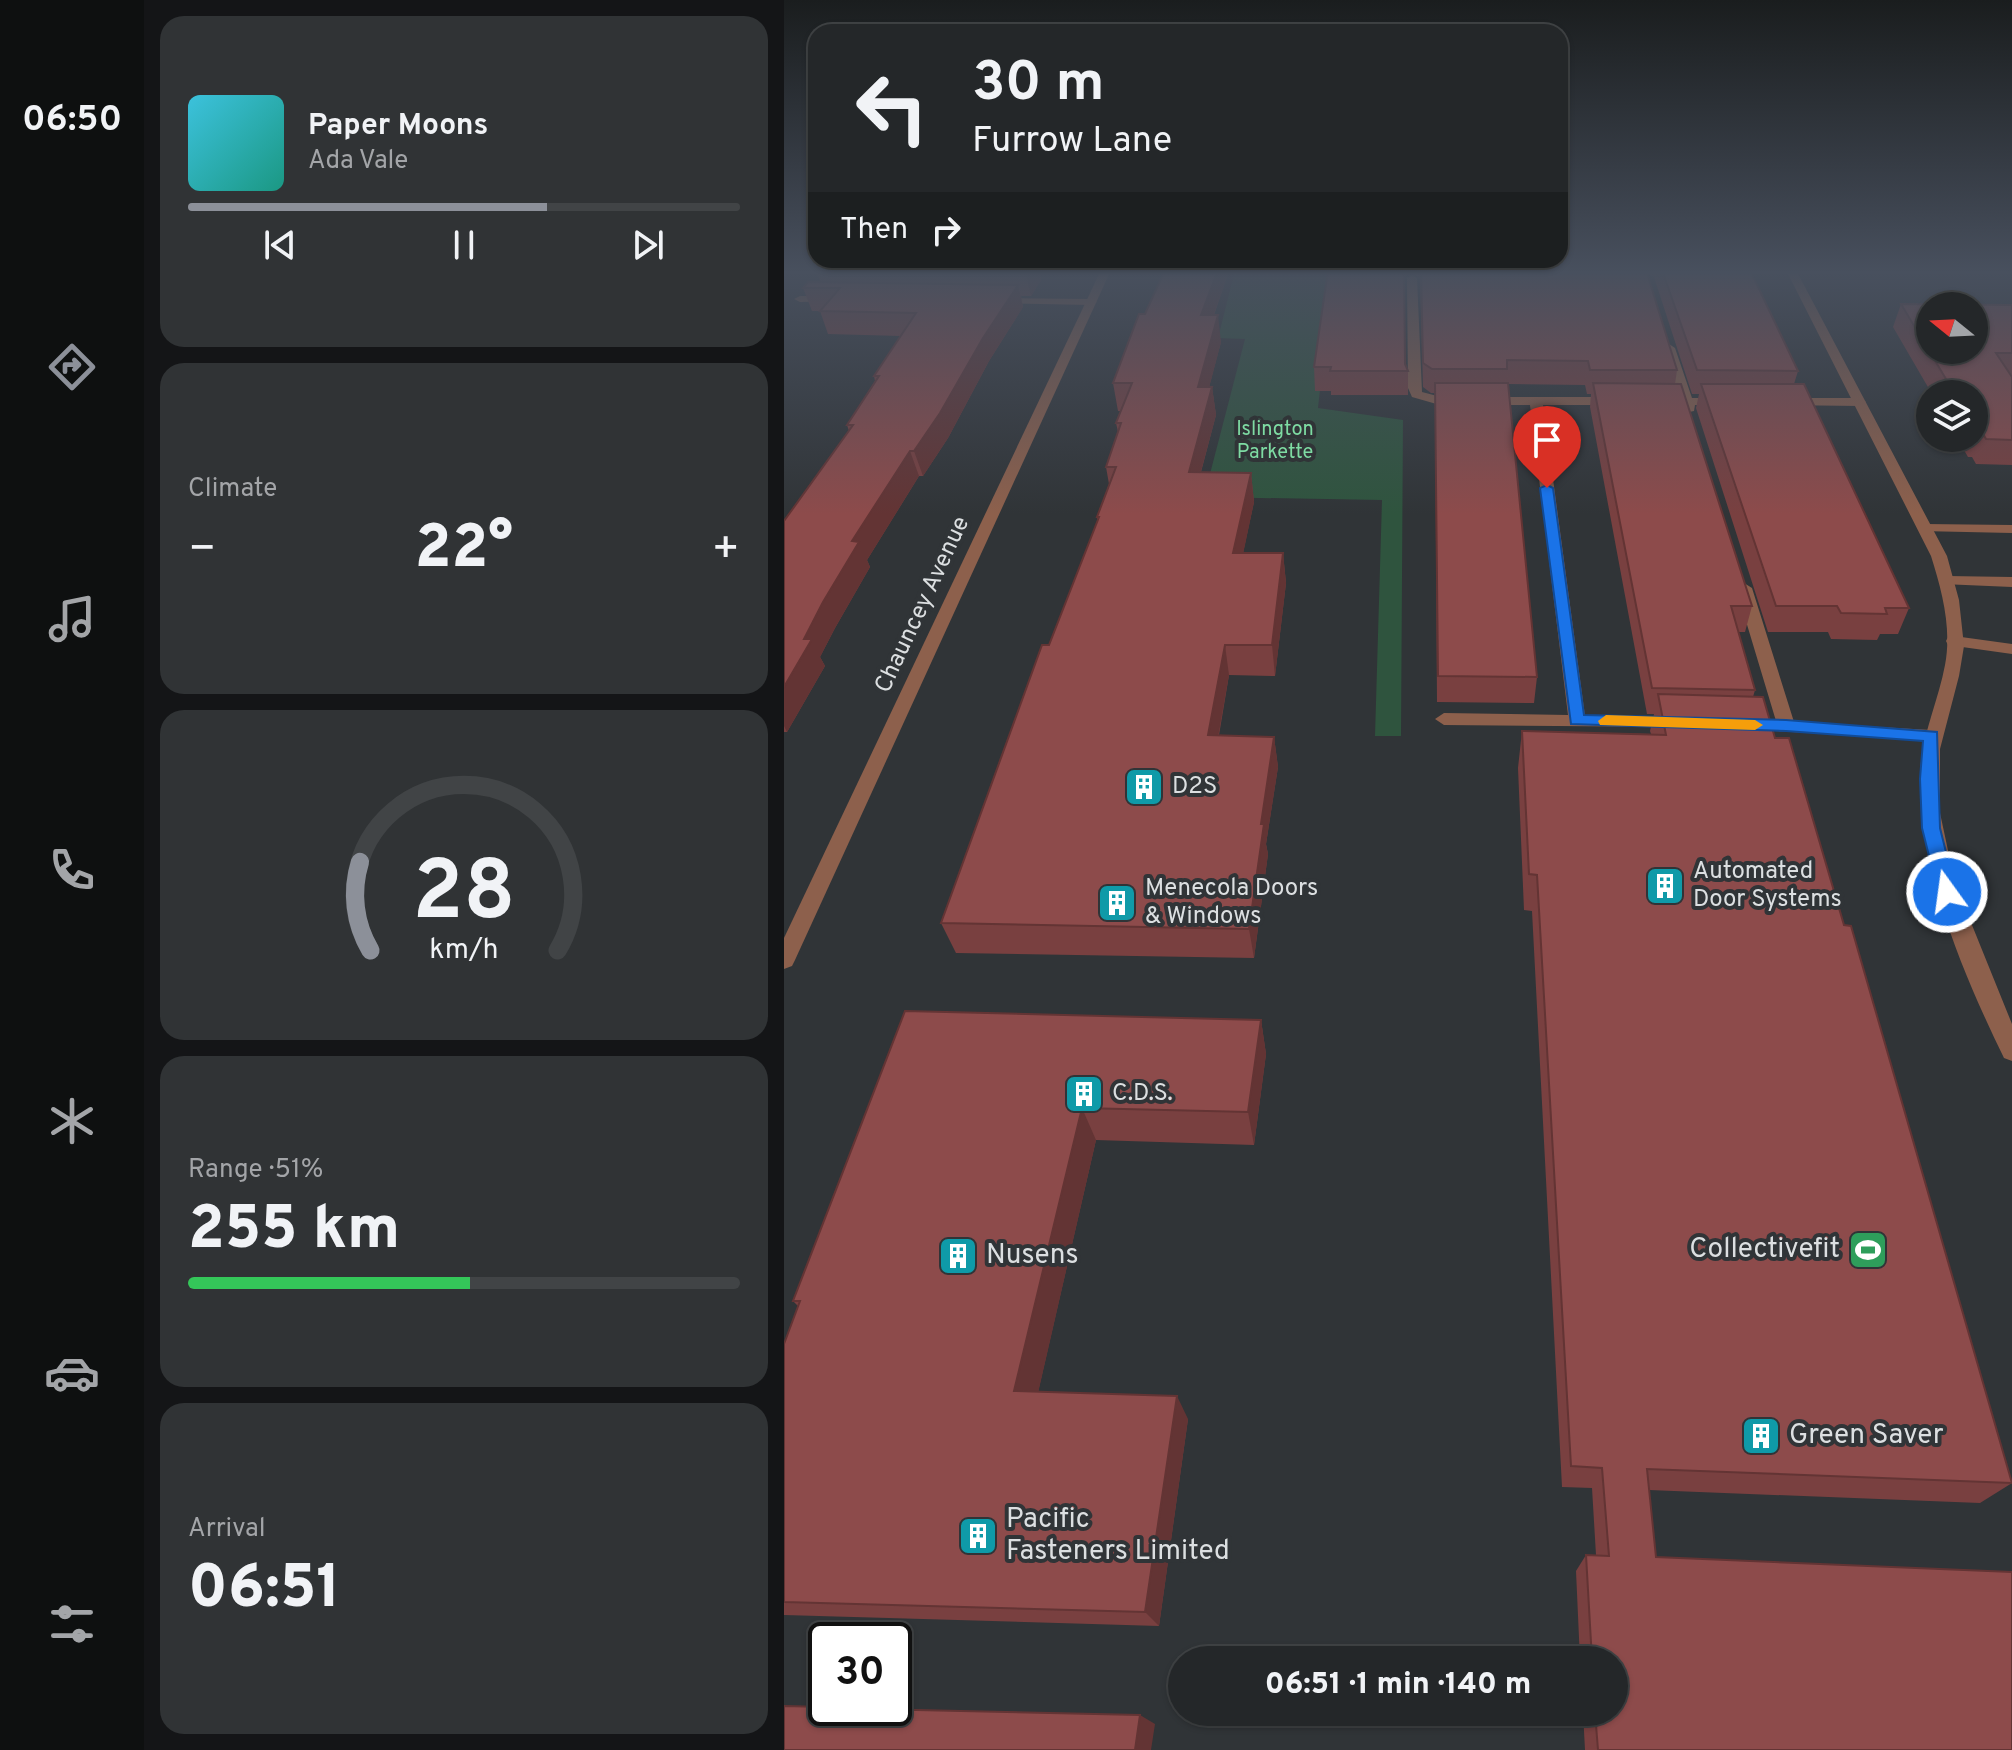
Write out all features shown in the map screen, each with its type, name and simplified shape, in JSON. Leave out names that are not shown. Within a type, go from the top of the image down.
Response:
[{"type":"street","name":"Chauncey Avenue","points":[[784,960],[1068,352]]},
{"type":"street","points":[[1415,352],[1416,394],[1440,401],[1624,401]]},
{"type":"street","points":[[1670,352],[1689,409]]},
{"type":"street","points":[[1834,352],[1925,528],[1952,596],[1952,675],[1931,736],[1928,779],[1931,828],[1947,892],[2012,1051]]},
{"type":"street","points":[[1536,401],[1577,720]]},
{"type":"street","points":[[1640,401],[1689,409],[1732,402]]},
{"type":"street","points":[[1777,402],[1860,402]]},
{"type":"street","points":[[1925,528],[2012,529]]},
{"type":"street","points":[[1741,578],[1786,726]]},
{"type":"street","points":[[1947,581],[2012,582]]},
{"type":"street","points":[[1954,641],[2012,649]]},
{"type":"street","points":[[1444,719],[1696,723]]},
{"type":"street","points":[[1726,724],[1931,736]]},
{"type":"green space","name":"Islington Parkette","points":[[1242,352],[1324,352],[1318,408],[1403,420],[1401,736],[1375,736],[1382,500],[1204,497]]},
{"type":"building","points":[[890,352],[975,352],[940,413],[914,451],[910,451],[852,541],[859,542],[823,602],[804,639],[812,639],[784,687],[784,521],[853,425],[847,425],[879,376],[874,376]]},
{"type":"building","points":[[1125,352],[1208,352],[1198,387],[1212,387],[1189,472],[1251,473],[1233,553],[1283,553],[1272,645],[1225,645],[1208,735],[1274,737],[1249,929],[941,923],[1042,645],[1049,645],[1116,467],[1106,467],[1121,423],[1116,423],[1132,383],[1113,383]]},
{"type":"building","points":[[1316,352],[1405,352],[1408,371],[1330,371],[1331,367],[1314,367]]},
{"type":"building","points":[[1423,352],[1671,352],[1677,370],[1590,370],[1588,361],[1507,360],[1507,369],[1432,369],[1423,363]]},
{"type":"building","points":[[1691,352],[1789,352],[1798,371],[1697,370]]},
{"type":"building","points":[[1988,352],[2012,352],[1996,353],[2012,377],[2012,440],[1988,439],[1988,380],[1947,380],[1937,364],[1988,364]]},
{"type":"building","points":[[1435,383],[1508,383],[1537,677],[1438,676]]},
{"type":"building","points":[[1593,383],[1681,384],[1752,606],[1731,606],[1755,690],[1652,688]]},
{"type":"building","points":[[1701,384],[1804,384],[1909,608],[1885,608],[1887,614],[1841,613],[1837,606],[1776,606]]},
{"type":"building","points":[[1658,694],[1763,697],[1775,738],[1789,738],[1844,925],[1851,926],[2012,1483],[1647,1469],[1656,1557],[2012,1572],[2012,1750],[1598,1750],[1596,1726],[1628,1726],[1628,1646],[1591,1646],[1586,1555],[1609,1556],[1602,1468],[1571,1466],[1537,875],[1529,874],[1522,731],[1666,735]]},
{"type":"building","points":[[905,1011],[1261,1020],[1248,1112],[1082,1108],[1014,1391],[1177,1396],[1145,1612],[784,1602],[784,1344],[800,1301],[793,1301]]},
{"type":"building","points":[[784,1706],[808,1707],[808,1726],[912,1726],[912,1710],[1140,1715],[1135,1750],[784,1750]]},
{"type":"slow traffic","points":[[1606,721],[1755,725]]},
{"type":"place","name":"D2S","points":[[1144,787]]},
{"type":"place","name":"Automated Door Systems","points":[[1665,886]]},
{"type":"place","name":"Menecola Doors & Windows","points":[[1117,903]]},
{"type":"place","name":"C.D.S.","points":[[1084,1094]]},
{"type":"place","name":"Collectivefit","points":[[1868,1250]]},
{"type":"place","name":"Nusens","points":[[958,1256]]},
{"type":"place","name":"Green Saver","points":[[1761,1436]]},
{"type":"place","name":"Pacific Fasteners Limited","points":[[978,1536]]},
{"type":"route","points":[[1547,488],[1577,720],[1786,726],[1931,736],[1928,779],[1931,828],[1947,892]]}]
